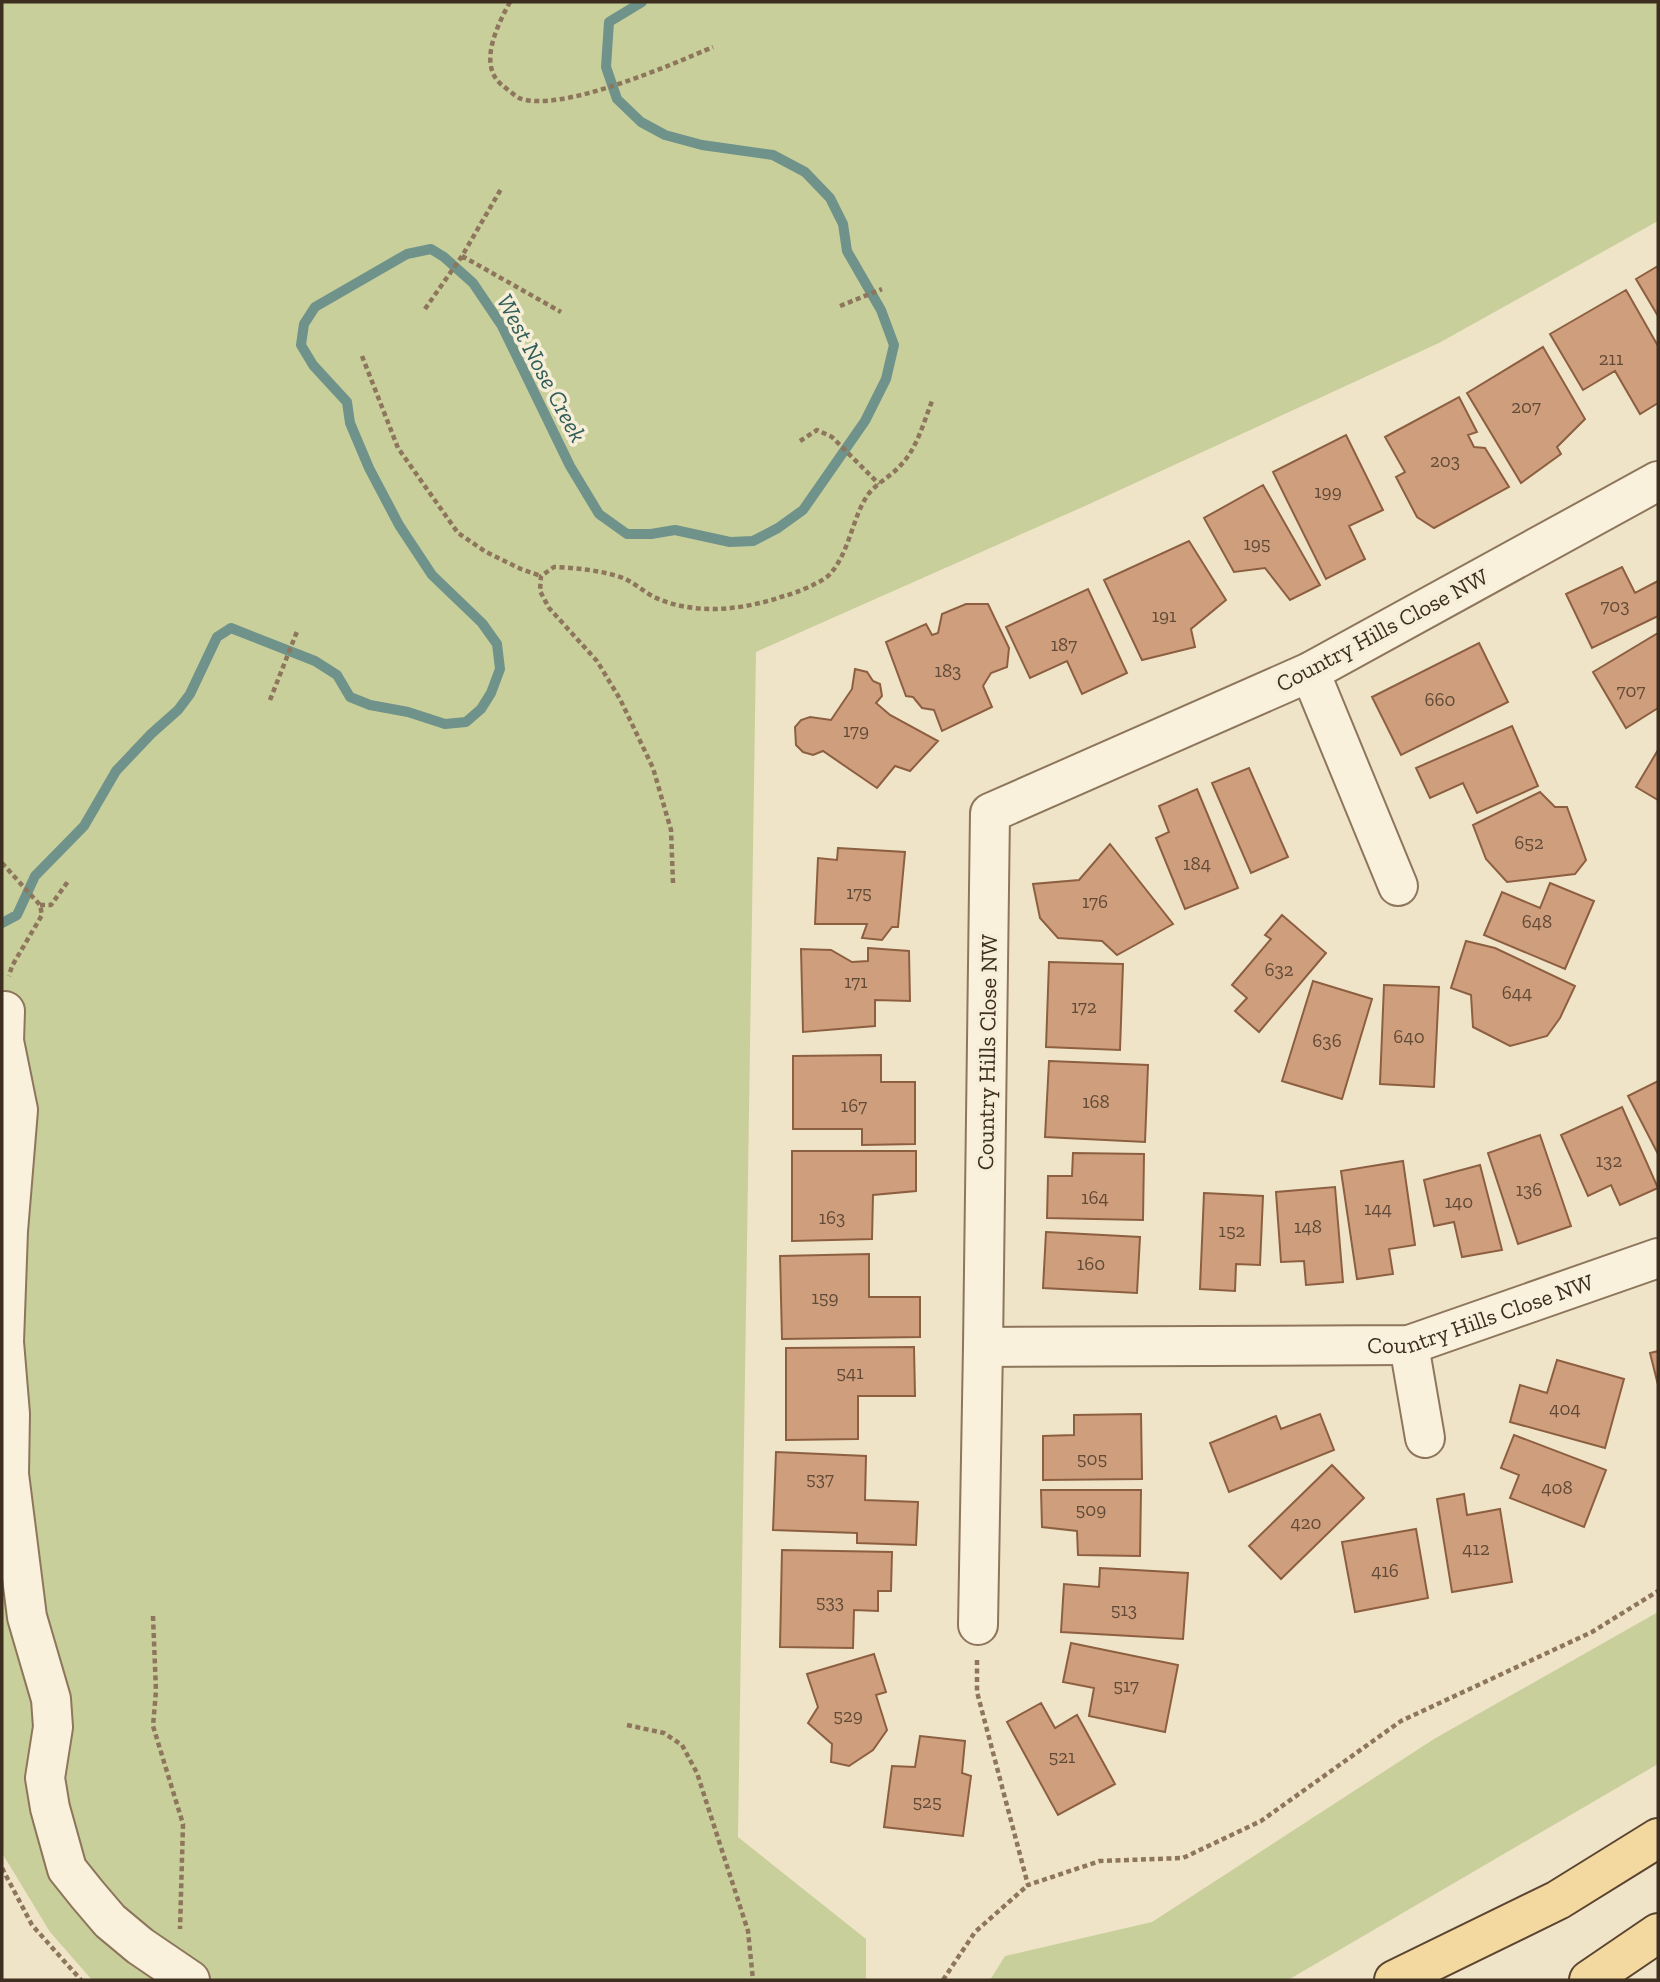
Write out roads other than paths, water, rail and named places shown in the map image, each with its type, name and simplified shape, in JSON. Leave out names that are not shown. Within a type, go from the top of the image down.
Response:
[{"type":"main road","points":[[1394,1980],[1558,1900],[1658,1838]]},
{"type":"main road","points":[[1589,1980],[1658,1933]]},
{"type":"street","name":"Country Hills Close NW","points":[[1658,481],[1310,672],[990,813],[983,1347],[1409,1345],[1658,1258]]},
{"type":"street","points":[[1310,672],[1398,886]]},
{"type":"street","points":[[5,1011],[4,1041],[18,1111],[8,1231],[4,1342],[10,1413],[9,1474],[27,1618],[51,1699],[53,1727],[45,1778],[50,1808],[67,1869],[87,1894],[110,1921],[140,1947],[190,1980]]},
{"type":"street","points":[[1409,1345],[1425,1438]]},
{"type":"street","points":[[978,1625],[983,1347]]},
{"type":"waterway","name":"West Nose Creek","points":[[2,923],[17,915],[35,876],[84,826],[116,771],[178,710],[190,694],[217,637],[231,628],[315,661],[337,675],[350,697],[370,705],[408,712],[445,724],[466,722],[481,709],[491,693],[500,669],[497,644],[482,623],[432,575],[399,525],[369,468],[350,423],[347,402],[313,365],[301,345],[304,324],[315,307],[407,254],[431,249],[444,257],[473,283],[502,326],[570,466],[599,514],[627,534],[675,530],[730,542],[753,541],[778,528],[803,510],[865,421],[886,379],[894,345],[881,310],[847,251],[843,224],[830,198],[805,172],[773,155],[702,145],[665,135],[641,122],[617,99],[606,67],[609,22],[642,2]]}]
